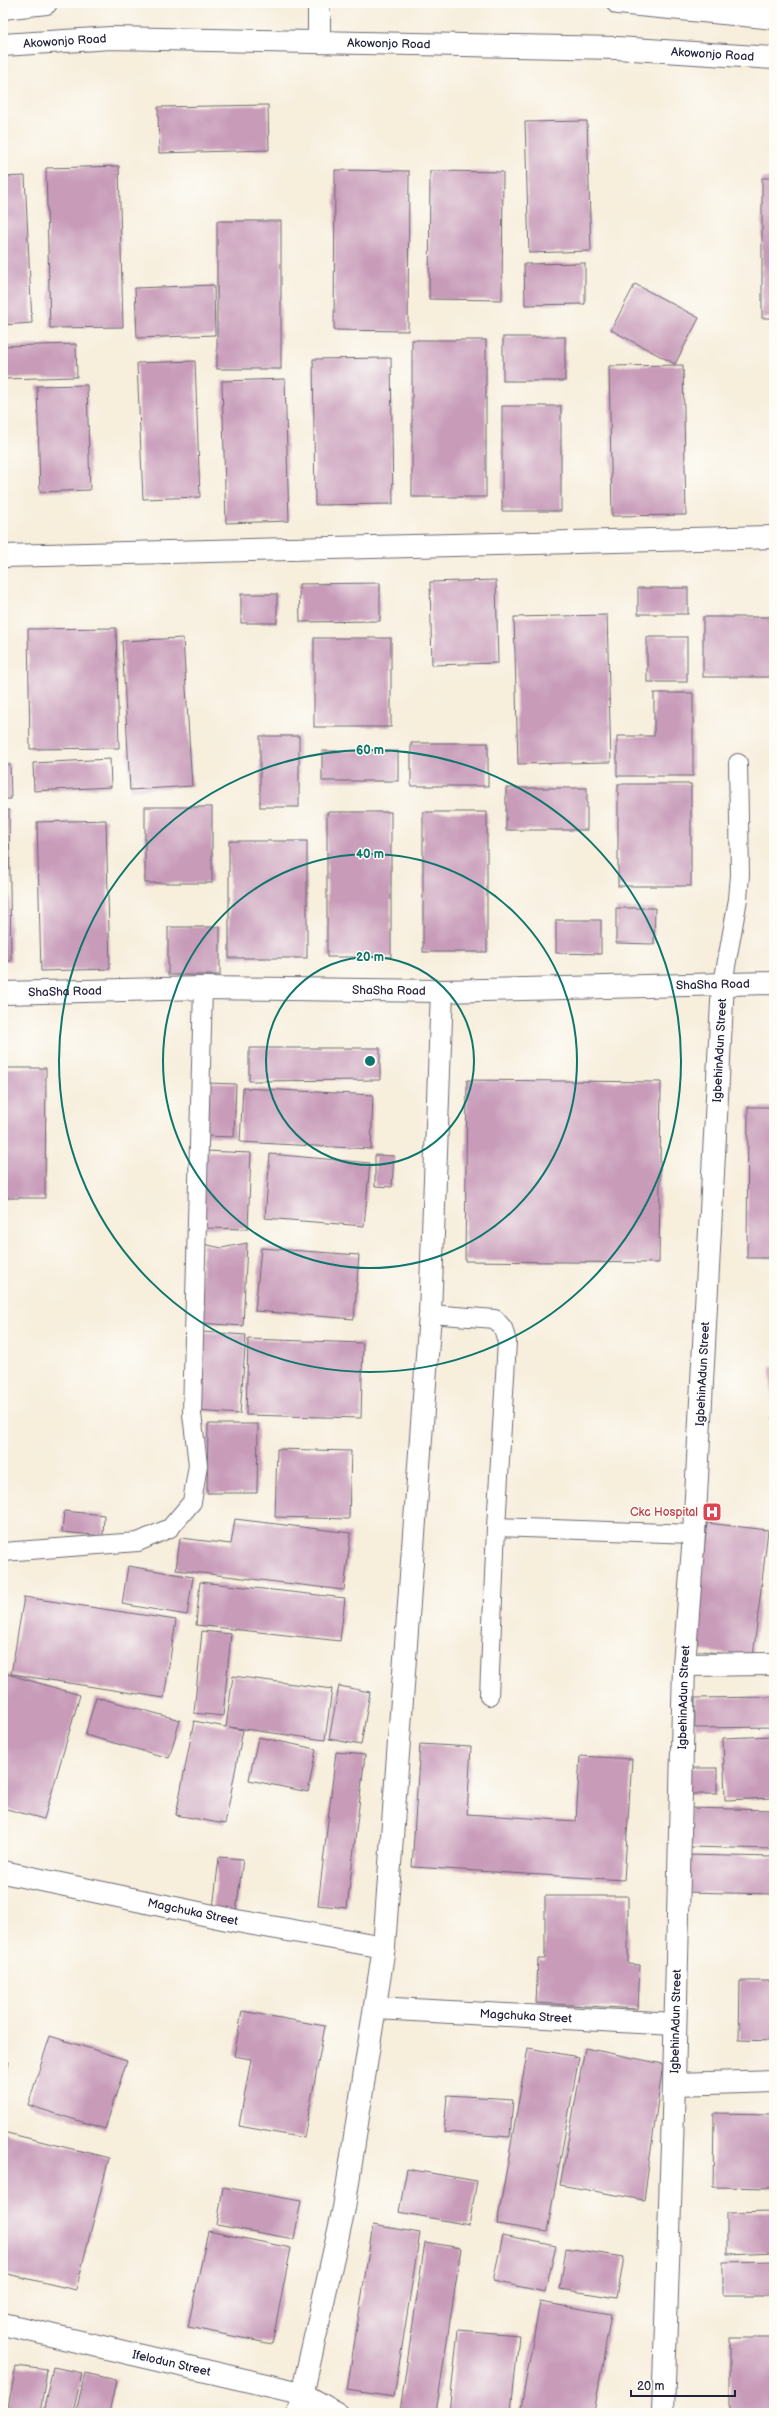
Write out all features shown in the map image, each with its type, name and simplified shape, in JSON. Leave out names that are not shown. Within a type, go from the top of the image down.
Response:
[{"type":"street","points":[[3,8],[46,3]]},
{"type":"street","points":[[319,3],[319,42]]},
{"type":"street","points":[[618,3],[774,18]]},
{"type":"street","name":"Akowonjo Road","points":[[3,45],[111,38],[617,48],[774,58]]},
{"type":"street","points":[[3,556],[774,537]]},
{"type":"street","name":"ShaSha Road","points":[[3,993],[203,988],[442,991],[723,982],[774,983]]},
{"type":"street","name":"IgbehinAdun Street","points":[[663,2413],[674,2084],[684,1665],[694,1534],[723,982]]},
{"type":"street","points":[[300,2403],[344,2208],[376,2008],[384,1947],[430,1314],[442,991]]},
{"type":"street","points":[[684,1665],[774,1664]]},
{"type":"street","name":"Magchuka Street","points":[[3,1872],[237,1921],[384,1947]]},
{"type":"street","name":"Magchuka Street","points":[[376,2008],[675,2024]]},
{"type":"street","points":[[674,2084],[774,2081]]},
{"type":"street","name":"Ifelodun Street","points":[[3,2324],[336,2413]]},
{"type":"lane","points":[[723,982],[738,900],[740,875],[738,763]]},
{"type":"lane","points":[[3,1552],[138,1542],[170,1528],[192,1502],[198,1465],[192,1414],[203,988]]},
{"type":"lane","points":[[430,1314],[495,1319],[503,1328],[508,1342],[496,1527],[489,1696]]},
{"type":"lane","points":[[496,1527],[694,1534]]},
{"type":"building","points":[[268,105],[269,150],[159,153],[158,107]]},
{"type":"building","points":[[587,121],[591,251],[529,253],[525,122]]},
{"type":"building","points":[[119,166],[123,327],[50,328],[46,168]]},
{"type":"building","points":[[335,170],[409,171],[408,331],[334,330]]},
{"type":"building","points":[[430,171],[503,172],[502,300],[429,299]]},
{"type":"building","points":[[25,176],[32,323],[3,325],[3,177]]},
{"type":"building","points":[[762,178],[774,178],[774,318],[762,318]]},
{"type":"building","points":[[217,221],[281,221],[281,369],[217,369]]},
{"type":"building","points":[[585,263],[585,304],[525,305],[524,264]]},
{"type":"building","points":[[635,284],[699,318],[675,364],[611,330]]},
{"type":"building","points":[[214,285],[215,335],[137,338],[135,288]]},
{"type":"building","points":[[503,337],[565,337],[565,381],[503,381]]},
{"type":"building","points":[[412,340],[486,340],[486,497],[412,497]]},
{"type":"building","points":[[76,344],[77,377],[3,379],[3,346]]},
{"type":"building","points":[[391,358],[393,504],[315,505],[313,359]]},
{"type":"building","points":[[195,361],[200,497],[143,499],[137,363]]},
{"type":"building","points":[[683,365],[686,515],[612,516],[609,366]]},
{"type":"building","points":[[285,379],[289,521],[226,523],[222,381]]},
{"type":"building","points":[[87,385],[90,490],[40,492],[37,386]]},
{"type":"building","points":[[502,406],[561,406],[561,511],[502,511]]},
{"type":"building","points":[[496,580],[498,663],[432,665],[430,582]]},
{"type":"building","points":[[380,583],[380,621],[300,622],[299,584]]},
{"type":"building","points":[[638,588],[688,588],[688,614],[638,614]]},
{"type":"building","points":[[241,594],[277,594],[277,623],[241,623]]},
{"type":"building","points":[[607,615],[611,762],[518,764],[514,617]]},
{"type":"building","points":[[703,617],[774,617],[774,677],[703,677]]},
{"type":"building","points":[[116,628],[119,748],[30,749],[28,629]]},
{"type":"building","points":[[647,637],[687,637],[687,682],[647,682]]},
{"type":"building","points":[[183,638],[192,786],[130,790],[122,641]]},
{"type":"building","points":[[314,638],[391,638],[391,727],[314,727]]},
{"type":"building","points":[[654,693],[693,693],[693,776],[617,776],[617,736],[654,736]]},
{"type":"building","points":[[260,736],[299,736],[299,807],[260,807]]},
{"type":"building","points":[[411,743],[488,743],[488,786],[411,786]]},
{"type":"building","points":[[322,751],[398,751],[398,781],[322,781]]},
{"type":"building","points":[[110,759],[111,787],[34,791],[33,763]]},
{"type":"building","points":[[10,764],[11,799],[3,799],[3,765]]},
{"type":"building","points":[[618,784],[691,784],[691,886],[618,886]]},
{"type":"building","points":[[506,788],[587,788],[587,830],[506,830]]},
{"type":"building","points":[[145,807],[212,807],[212,883],[145,883]]},
{"type":"building","points":[[3,810],[9,810],[11,961],[3,961]]},
{"type":"building","points":[[327,812],[391,812],[391,957],[327,957]]},
{"type":"building","points":[[423,812],[487,812],[487,952],[423,952]]},
{"type":"building","points":[[106,820],[110,969],[41,971],[37,822]]},
{"type":"building","points":[[229,841],[307,841],[307,958],[229,958]]},
{"type":"building","points":[[616,908],[655,908],[654,944],[616,943]]},
{"type":"building","points":[[556,920],[601,920],[601,954],[556,953]]},
{"type":"building","points":[[168,927],[220,927],[220,975],[168,975]]},
{"type":"building","points":[[249,1048],[380,1048],[380,1080],[249,1081]]},
{"type":"building","points":[[3,1068],[46,1068],[45,1198],[3,1198]]},
{"type":"building","points":[[467,1080],[661,1082],[659,1263],[465,1261]]},
{"type":"building","points":[[205,1083],[236,1084],[234,1137],[203,1136]]},
{"type":"building","points":[[243,1088],[373,1095],[371,1149],[240,1142]]},
{"type":"building","points":[[748,1107],[774,1107],[774,1258],[747,1258]]},
{"type":"building","points":[[205,1151],[251,1153],[248,1229],[202,1228]]},
{"type":"building","points":[[270,1154],[370,1163],[364,1226],[265,1218]]},
{"type":"building","points":[[375,1155],[394,1156],[392,1187],[375,1186]]},
{"type":"building","points":[[247,1243],[243,1326],[199,1323],[203,1244],[222,1248]]},
{"type":"building","points":[[261,1248],[359,1255],[354,1319],[255,1311]]},
{"type":"building","points":[[202,1332],[246,1335],[240,1414],[196,1411]]},
{"type":"building","points":[[248,1339],[363,1343],[361,1418],[246,1415]]},
{"type":"building","points":[[770,1367],[774,1367],[774,1420],[773,1420]]},
{"type":"building","points":[[208,1424],[258,1424],[257,1493],[207,1493]]},
{"type":"building","points":[[277,1449],[351,1451],[349,1519],[275,1517]]},
{"type":"building","points":[[64,1511],[104,1515],[103,1536],[62,1532]]},
{"type":"building","points":[[235,1519],[351,1533],[344,1590],[176,1570],[180,1538],[231,1544]]},
{"type":"building","points":[[707,1523],[768,1530],[753,1657],[693,1650]]},
{"type":"building","points":[[128,1566],[193,1577],[187,1615],[122,1604]]},
{"type":"building","points":[[200,1582],[345,1598],[340,1641],[196,1625]]},
{"type":"building","points":[[24,1597],[176,1620],[164,1698],[11,1674]]},
{"type":"building","points":[[202,1631],[231,1634],[223,1716],[194,1713]]},
{"type":"building","points":[[7,1674],[80,1695],[44,1819],[3,1808],[3,1687]]},
{"type":"building","points":[[233,1676],[332,1689],[325,1740],[229,1727],[243,1730],[225,1824],[176,1815],[194,1721],[226,1727]]},
{"type":"building","points":[[339,1686],[370,1692],[361,1745],[329,1739]]},
{"type":"building","points":[[96,1697],[180,1720],[169,1758],[85,1735]]},
{"type":"building","points":[[774,1697],[774,1727],[695,1728],[695,1698]]},
{"type":"building","points":[[774,1736],[774,1798],[725,1800],[723,1738]]},
{"type":"building","points":[[258,1737],[316,1749],[308,1792],[249,1780]]},
{"type":"building","points":[[420,1744],[471,1747],[467,1814],[576,1821],[580,1756],[632,1759],[624,1880],[412,1867]]},
{"type":"building","points":[[336,1752],[365,1755],[347,1908],[318,1905]]},
{"type":"building","points":[[685,1768],[717,1768],[717,1794],[685,1794]]},
{"type":"building","points":[[690,1808],[774,1810],[774,1849],[689,1847]]},
{"type":"building","points":[[685,1855],[774,1857],[774,1894],[684,1892]]},
{"type":"building","points":[[219,1857],[243,1859],[236,1912],[213,1909]]},
{"type":"building","points":[[545,1896],[628,1896],[628,1964],[640,1965],[638,2009],[536,2003],[538,1959],[545,1959]]},
{"type":"building","points":[[740,1981],[774,1981],[774,2041],[739,2040]]},
{"type":"building","points":[[242,2011],[325,2026],[304,2138],[239,2126],[251,2059],[234,2056]]},
{"type":"building","points":[[50,2036],[127,2060],[105,2129],[28,2105]]},
{"type":"building","points":[[528,2048],[579,2057],[547,2232],[497,2224]]},
{"type":"building","points":[[585,2048],[663,2064],[644,2200],[560,2185]]},
{"type":"building","points":[[3,2061],[9,2062],[4,2085],[3,2085]]},
{"type":"building","points":[[447,2095],[513,2099],[510,2137],[444,2132]]},
{"type":"building","points":[[714,2113],[774,2114],[774,2188],[713,2187]]},
{"type":"building","points":[[3,2132],[109,2158],[76,2290],[3,2273]]},
{"type":"building","points":[[407,2169],[477,2181],[469,2225],[399,2212]]},
{"type":"building","points":[[223,2187],[301,2201],[294,2239],[217,2225]]},
{"type":"building","points":[[774,2212],[774,2252],[727,2254],[727,2213]]},
{"type":"building","points":[[373,2225],[420,2233],[394,2397],[347,2390]]},
{"type":"building","points":[[208,2231],[291,2248],[272,2344],[188,2327]]},
{"type":"building","points":[[503,2235],[556,2246],[545,2292],[493,2281]]},
{"type":"building","points":[[425,2242],[461,2248],[436,2413],[414,2413],[400,2411]]},
{"type":"building","points":[[566,2248],[624,2257],[617,2298],[560,2289]]},
{"type":"building","points":[[774,2261],[774,2296],[723,2296],[723,2262]]},
{"type":"building","points":[[540,2302],[611,2314],[594,2413],[520,2413]]},
{"type":"building","points":[[458,2330],[519,2335],[511,2413],[449,2413]]},
{"type":"building","points":[[730,2338],[774,2338],[774,2413],[730,2413]]},
{"type":"building","points":[[16,2366],[47,2370],[40,2413],[7,2413]]},
{"type":"building","points":[[53,2367],[82,2373],[73,2413],[43,2413]]},
{"type":"building","points":[[85,2373],[116,2380],[109,2413],[76,2413]]},
{"type":"place","name":"Ckc Hospital","points":[[712,1512]]}]
